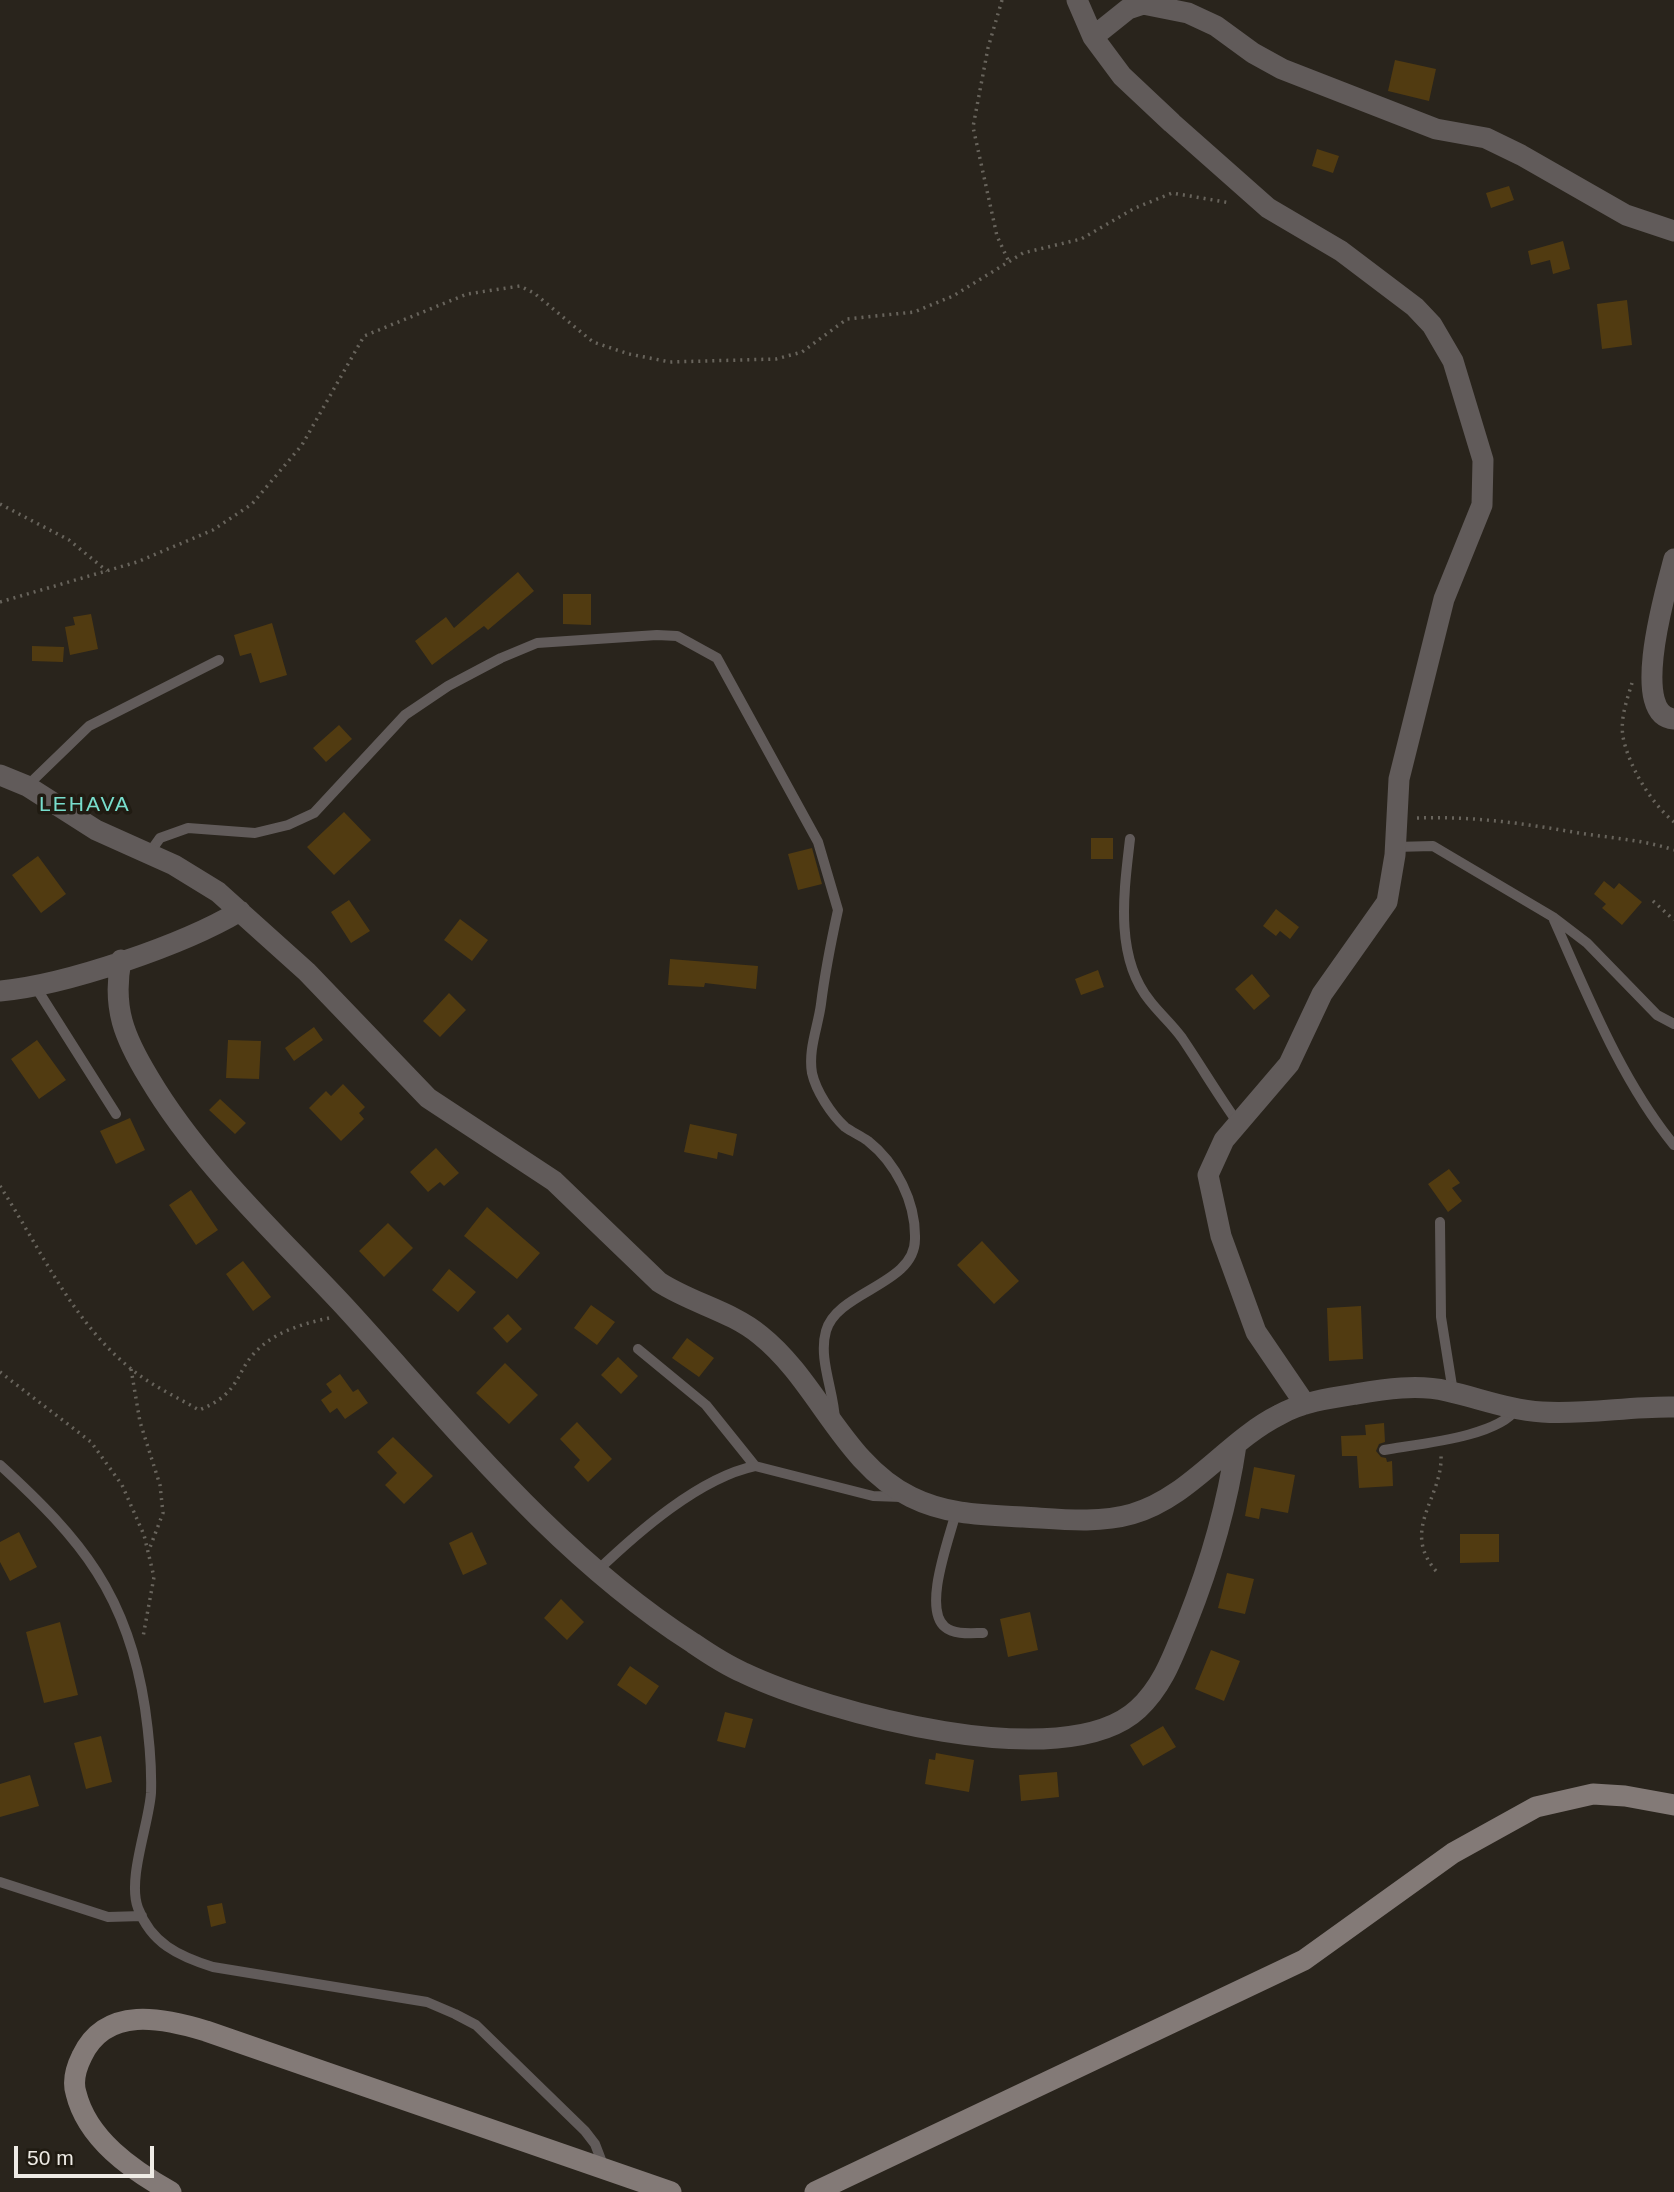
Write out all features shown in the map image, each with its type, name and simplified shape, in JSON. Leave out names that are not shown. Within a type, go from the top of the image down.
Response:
[{"type":"street","points":[[1077,0],[1093,37],[1122,76],[1268,208],[1340,251],[1415,307],[1432,325],[1453,361],[1480,442],[1485,479],[1482,505],[1471,539],[1452,576],[1437,625],[1422,698],[1399,779],[1395,847],[1387,902],[1322,994],[1289,1064],[1224,1140],[1208,1175],[1211,1196],[1233,1273],[1256,1332],[1305,1404]]},
{"type":"street","points":[[1093,37],[1128,9],[1143,4],[1188,13],[1216,26],[1254,54],[1282,69],[1436,128],[1486,138],[1626,215],[1674,231]]},
{"type":"street","points":[[1674,559],[1651,657],[1653,696],[1658,709],[1668,719],[1674,719]]},
{"type":"street","points":[[0,775],[27,786],[96,830],[150,852],[218,892],[307,972],[428,1098],[554,1181],[659,1282],[678,1294],[732,1317],[762,1336],[808,1387],[877,1475],[911,1497],[956,1512],[1090,1520],[1131,1515],[1171,1494],[1280,1414],[1305,1404],[1385,1390],[1421,1388],[1453,1392],[1516,1409],[1546,1412],[1674,1406]]},
{"type":"street","points":[[0,991],[35,986],[121,960],[211,928],[240,911]]},
{"type":"street","points":[[121,960],[116,984],[117,1010],[148,1077],[229,1183],[489,1466],[566,1545],[650,1614],[743,1673],[799,1695],[932,1731],[1037,1739],[1078,1734],[1127,1718],[1154,1693],[1168,1668],[1210,1563],[1230,1490],[1236,1445]]},
{"type":"street","points":[[816,2192],[1304,1960],[1442,1860],[1501,1824],[1536,1807],[1593,1794],[1625,1796],[1674,1805]]},
{"type":"street","points":[[171,2192],[121,2159],[101,2139],[75,2092],[75,2072],[86,2047],[103,2031],[124,2021],[166,2019],[192,2027],[671,2192]]},
{"type":"lane","points":[[150,852],[160,838],[188,828],[255,833],[288,825],[314,813],[405,715],[448,686],[537,643],[667,635],[677,636],[717,658],[818,842],[834,891],[838,910],[813,1040],[812,1071],[817,1087],[845,1126],[868,1141],[895,1172],[912,1210],[915,1228],[916,1244],[896,1273],[839,1309],[830,1319],[824,1347],[836,1426]]},
{"type":"lane","points":[[27,786],[89,726],[219,660]]},
{"type":"lane","points":[[1130,839],[1123,898],[1124,926],[1138,979],[1149,1000],[1170,1021],[1238,1123]]},
{"type":"lane","points":[[1395,847],[1433,846],[1553,917],[1587,943],[1657,1015],[1674,1024]]},
{"type":"lane","points":[[1553,917],[1612,1042],[1657,1125],[1674,1146]]},
{"type":"lane","points":[[35,986],[116,1114]]},
{"type":"lane","points":[[1440,1222],[1441,1317],[1453,1392]]},
{"type":"lane","points":[[638,1349],[706,1405],[755,1466]]},
{"type":"lane","points":[[1384,1450],[1485,1430],[1510,1418],[1516,1409]]},
{"type":"lane","points":[[0,1465],[57,1520],[88,1558],[119,1607],[138,1663],[151,1794],[135,1889],[149,1934],[186,1959],[213,1967],[426,2002],[476,2025],[585,2131],[595,2144],[605,2170]]},
{"type":"lane","points":[[597,1571],[634,1536],[712,1483],[737,1470],[755,1466],[873,1496],[911,1497]]},
{"type":"lane","points":[[956,1512],[936,1587],[938,1617],[946,1628],[955,1632],[983,1633]]},
{"type":"lane","points":[[0,1882],[108,1917],[142,1916]]},
{"type":"path","points":[[1002,0],[988,48],[973,127],[997,236],[1009,262]]},
{"type":"path","points":[[0,602],[108,571],[213,530],[252,504],[302,445],[364,336],[467,294],[520,286],[534,293],[593,342],[629,354],[670,362],[776,359],[802,352],[847,319],[914,312],[953,296],[1023,253],[1081,239],[1135,208],[1172,193],[1268,208]]},
{"type":"path","points":[[0,504],[69,540],[108,571]]},
{"type":"path","points":[[1634,676],[1623,710],[1623,736],[1649,796],[1674,822]]},
{"type":"path","points":[[1396,819],[1442,817],[1544,824],[1573,832],[1653,843],[1674,850]]},
{"type":"path","points":[[1653,901],[1674,920]]},
{"type":"path","points":[[0,1186],[67,1297],[131,1369],[199,1410],[218,1403],[235,1386],[245,1366],[262,1345],[302,1323],[351,1314]]},
{"type":"path","points":[[131,1369],[140,1422],[160,1485],[163,1513],[148,1552]]},
{"type":"path","points":[[0,1372],[91,1442],[122,1485],[144,1535],[154,1577],[138,1663]]},
{"type":"path","points":[[1436,1571],[1426,1559],[1421,1539],[1423,1516],[1441,1469],[1440,1439]]},
{"type":"building","points":[[1395,60],[1436,69],[1429,101],[1388,91]]},
{"type":"building","points":[[1317,149],[1339,156],[1333,173],[1312,166]]},
{"type":"building","points":[[1509,186],[1514,200],[1491,208],[1486,193]]},
{"type":"building","points":[[1563,241],[1570,269],[1553,274],[1550,260],[1531,265],[1528,251]]},
{"type":"building","points":[[1627,300],[1632,345],[1602,349],[1597,304]]},
{"type":"building","points":[[518,572],[534,591],[488,630],[484,626],[432,665],[415,641],[446,617],[454,628]]},
{"type":"building","points":[[563,594],[591,594],[591,625],[563,624]]},
{"type":"building","points":[[91,614],[98,649],[70,655],[65,627],[75,625],[73,617]]},
{"type":"building","points":[[272,623],[287,675],[260,683],[251,653],[240,656],[234,635]]},
{"type":"building","points":[[32,646],[64,647],[63,662],[32,661]]},
{"type":"building","points":[[339,725],[352,739],[326,762],[313,748]]},
{"type":"building","points":[[344,812],[371,840],[334,875],[307,847]]},
{"type":"building","points":[[1091,838],[1113,838],[1113,859],[1091,859]]},
{"type":"building","points":[[812,848],[822,884],[798,890],[788,854]]},
{"type":"building","points":[[38,856],[66,894],[41,913],[12,875]]},
{"type":"building","points":[[1604,881],[1614,889],[1619,883],[1642,902],[1622,925],[1602,908],[1606,904],[1594,894]]},
{"type":"building","points":[[349,900],[370,931],[351,943],[331,912]]},
{"type":"building","points":[[1276,909],[1299,927],[1290,939],[1280,931],[1276,936],[1263,926]]},
{"type":"building","points":[[460,919],[488,940],[472,961],[444,940]]},
{"type":"building","points":[[670,959],[758,966],[756,989],[705,983],[704,987],[668,985]]},
{"type":"building","points":[[1098,970],[1104,987],[1081,995],[1075,979]]},
{"type":"building","points":[[1252,974],[1270,996],[1254,1010],[1235,989]]},
{"type":"building","points":[[449,993],[466,1010],[440,1037],[423,1021]]},
{"type":"building","points":[[314,1027],[323,1040],[294,1061],[285,1048]]},
{"type":"building","points":[[37,1040],[66,1080],[39,1099],[11,1059]]},
{"type":"building","points":[[228,1040],[261,1041],[259,1079],[226,1078]]},
{"type":"building","points":[[343,1084],[365,1107],[359,1113],[364,1119],[341,1141],[309,1108],[326,1091],[331,1096]]},
{"type":"building","points":[[220,1099],[246,1123],[235,1134],[209,1110]]},
{"type":"building","points":[[130,1118],[145,1150],[116,1164],[100,1131]]},
{"type":"building","points":[[690,1124],[737,1134],[733,1156],[718,1152],[717,1159],[684,1152]]},
{"type":"building","points":[[436,1148],[459,1173],[444,1186],[440,1182],[428,1192],[410,1172]]},
{"type":"building","points":[[1449,1169],[1460,1183],[1452,1188],[1462,1201],[1448,1212],[1428,1184]]},
{"type":"building","points":[[191,1190],[218,1230],[196,1245],[169,1205]]},
{"type":"building","points":[[487,1207],[540,1253],[517,1279],[464,1236]]},
{"type":"building","points":[[388,1223],[413,1248],[384,1277],[359,1251]]},
{"type":"building","points":[[982,1241],[1019,1281],[994,1304],[957,1265]]},
{"type":"building","points":[[243,1261],[271,1297],[253,1311],[226,1274]]},
{"type":"building","points":[[449,1269],[476,1292],[458,1312],[432,1290]]},
{"type":"building","points":[[591,1305],[615,1322],[597,1345],[574,1328]]},
{"type":"building","points":[[1361,1306],[1363,1359],[1329,1361],[1327,1308]]},
{"type":"building","points":[[508,1314],[522,1329],[507,1343],[493,1328]]},
{"type":"building","points":[[687,1338],[714,1358],[699,1377],[672,1358]]},
{"type":"building","points":[[618,1357],[638,1376],[621,1394],[601,1375]]},
{"type":"building","points":[[505,1363],[538,1395],[509,1424],[476,1393]]},
{"type":"building","points":[[340,1374],[353,1392],[358,1389],[368,1403],[345,1419],[337,1408],[330,1413],[321,1400],[332,1392],[326,1384]]},
{"type":"building","points":[[577,1422],[612,1459],[588,1482],[574,1467],[580,1460],[560,1439]]},
{"type":"building","points":[[1384,1423],[1385,1442],[1379,1444],[1376,1451],[1386,1458],[1387,1462],[1392,1461],[1393,1486],[1359,1488],[1357,1456],[1342,1456],[1341,1436],[1366,1435],[1365,1425]]},
{"type":"building","points":[[393,1437],[433,1476],[404,1504],[385,1485],[397,1473],[377,1452]]},
{"type":"building","points":[[1254,1467],[1295,1475],[1288,1513],[1261,1508],[1259,1519],[1245,1516]]},
{"type":"building","points":[[19,1532],[37,1567],[10,1581],[0,1562],[0,1542]]},
{"type":"building","points":[[472,1532],[487,1564],[463,1575],[449,1543]]},
{"type":"building","points":[[1460,1534],[1499,1534],[1499,1562],[1460,1563]]},
{"type":"building","points":[[1227,1573],[1254,1579],[1245,1614],[1218,1608]]},
{"type":"building","points":[[561,1599],[584,1622],[567,1640],[544,1618]]},
{"type":"building","points":[[1030,1612],[1038,1650],[1008,1657],[1000,1619]]},
{"type":"building","points":[[60,1622],[78,1695],[44,1703],[26,1632]]},
{"type":"building","points":[[1211,1650],[1240,1661],[1224,1701],[1195,1689]]},
{"type":"building","points":[[630,1666],[659,1686],[646,1705],[617,1685]]},
{"type":"building","points":[[725,1712],[753,1719],[745,1748],[717,1741]]},
{"type":"building","points":[[1163,1726],[1176,1747],[1143,1766],[1130,1745]]},
{"type":"building","points":[[101,1736],[112,1782],[86,1789],[74,1743]]},
{"type":"building","points":[[936,1753],[974,1760],[969,1792],[925,1784],[929,1759],[935,1760]]},
{"type":"building","points":[[1057,1772],[1059,1797],[1021,1801],[1019,1775]]},
{"type":"building","points":[[30,1775],[39,1806],[0,1817],[0,1784]]},
{"type":"building","points":[[222,1903],[226,1923],[211,1927],[207,1906]]},
{"type":"district","name":"LEHAVA","points":[[85,805]]}]
